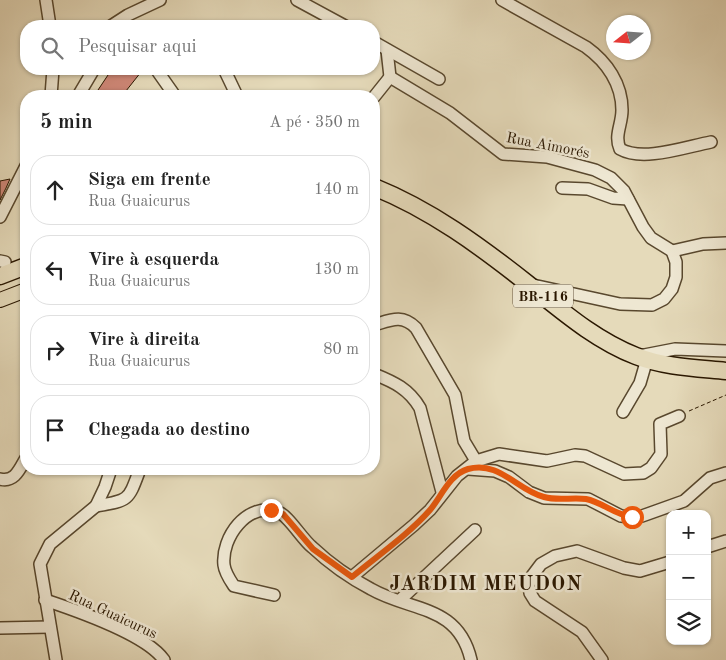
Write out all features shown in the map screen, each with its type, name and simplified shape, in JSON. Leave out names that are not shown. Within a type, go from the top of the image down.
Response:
[{"type":"highway","name":"BR-116","points":[[380,190],[427,212],[460,233],[587,331],[642,358],[688,367],[726,371]]},
{"type":"highway","points":[[1,266],[20,258]]},
{"type":"highway","points":[[1,266],[20,266]]},
{"type":"main road","points":[[0,300],[20,292]]},
{"type":"street","points":[[46,0],[49,20]]},
{"type":"street","points":[[120,20],[160,0]]},
{"type":"street","points":[[297,0],[334,20]]},
{"type":"street","points":[[502,0],[586,47],[598,56],[609,69],[619,91],[622,110],[617,131],[620,149],[627,153],[642,155],[711,142]]},
{"type":"street","points":[[380,46],[439,78]]},
{"type":"street","points":[[380,90],[390,77],[387,50]]},
{"type":"street","points":[[51,90],[53,75]]},
{"type":"street","points":[[82,90],[90,75]]},
{"type":"street","points":[[160,75],[171,90]]},
{"type":"street","points":[[227,75],[234,90]]},
{"type":"street","name":"Rua Aimorés","points":[[390,77],[450,113],[503,154],[546,157],[595,170],[611,178],[628,199],[643,227],[652,238],[672,251]]},
{"type":"street","points":[[0,217],[20,178]]},
{"type":"street","points":[[562,188],[588,189],[613,198],[628,199]]},
{"type":"street","points":[[529,285],[620,304],[652,305],[664,299],[672,289],[676,277],[676,262],[672,251],[703,244],[726,243]]},
{"type":"street","points":[[380,323],[400,318],[409,321],[416,328],[455,395],[464,440],[472,465]]},
{"type":"street","points":[[623,412],[640,383],[642,358],[675,349],[726,351]]},
{"type":"street","points":[[380,377],[403,387],[413,396],[420,408],[442,492]]},
{"type":"street","points":[[352,577],[414,525],[430,510],[442,492],[457,476],[472,465],[499,454],[548,462],[575,455],[585,456],[624,474],[643,473],[651,468],[660,454],[660,424],[679,416]]},
{"type":"street","points":[[472,465],[509,476],[529,492],[544,498],[588,500],[621,516],[632,517],[642,516],[684,501],[710,478],[726,473]]},
{"type":"street","points":[[0,479],[13,478],[20,467]]},
{"type":"street","points":[[56,660],[40,572],[42,557],[50,544],[96,506],[109,475]]},
{"type":"street","points":[[96,506],[128,498],[138,475]]},
{"type":"street","points":[[274,595],[237,587],[233,584],[224,566],[228,544],[236,526],[241,520],[252,514],[271,510],[283,514],[313,549],[371,590],[439,615],[454,625],[462,637],[471,660]]},
{"type":"street","points":[[400,600],[476,530]]},
{"type":"street","points":[[711,546],[726,541]]},
{"type":"street","points":[[602,660],[582,632],[535,601],[530,593],[529,585],[532,576],[541,564],[555,556],[577,551],[624,568],[640,570],[666,563]]},
{"type":"street","name":"Rua Guaicurus","points":[[45,600],[87,615],[146,644],[158,651],[164,660]]},
{"type":"street","points":[[0,628],[50,627]]},
{"type":"path","points":[[679,416],[726,395]]},
{"type":"building","points":[[108,75],[139,75],[127,90],[98,90]]},
{"type":"building","points":[[10,179],[6,188],[0,200],[0,181]]},
{"type":"district","name":"JARDIM MEUDON","points":[[486,583]]},
{"type":"route","points":[[271,510],[283,514],[313,549],[352,577],[414,525],[430,510],[442,492],[457,476],[468,469],[484,469],[509,476],[529,492],[544,498],[588,500],[621,516],[632,517]]}]
